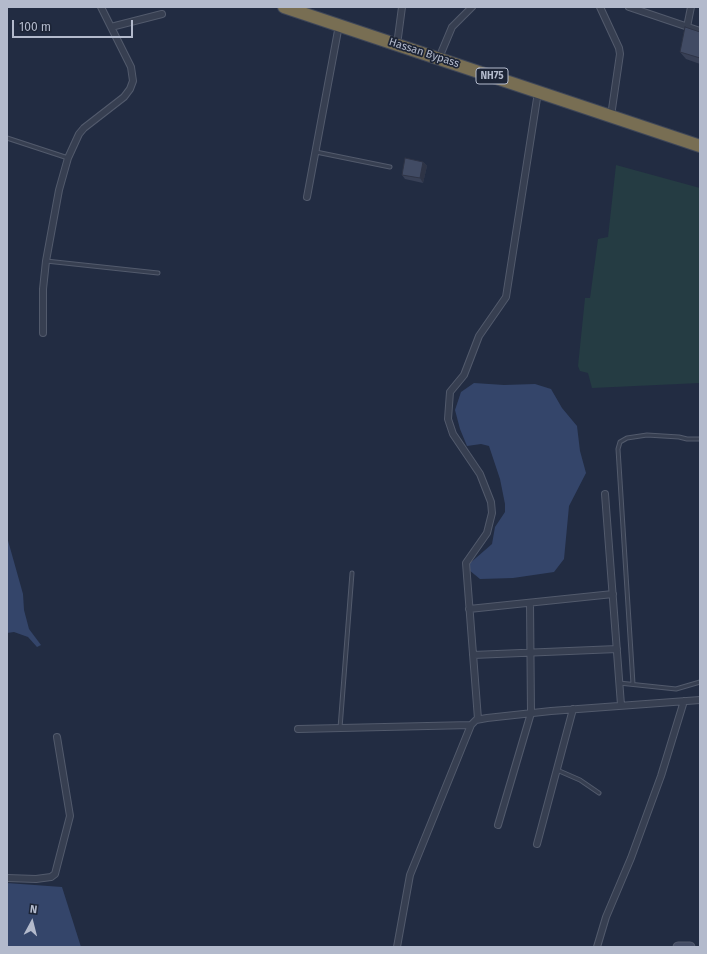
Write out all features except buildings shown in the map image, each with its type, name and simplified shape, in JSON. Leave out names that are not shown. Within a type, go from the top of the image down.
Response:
[{"type":"highway","name":"Hassan Bypass","points":[[284,7],[700,146]]},
{"type":"street","points":[[43,333],[43,289],[46,261],[59,190],[68,158],[79,134],[84,128],[124,97],[130,89],[133,81],[131,67],[101,7]]},
{"type":"street","points":[[397,45],[402,7]]},
{"type":"street","points":[[439,58],[452,27],[472,7]]},
{"type":"street","points":[[600,7],[619,48],[620,54],[611,116]]},
{"type":"street","points":[[629,7],[687,28],[700,31]]},
{"type":"street","points":[[687,28],[691,7]]},
{"type":"street","points":[[111,27],[162,14]]},
{"type":"street","points":[[307,197],[339,25]]},
{"type":"street","points":[[478,720],[466,563],[487,533],[492,513],[491,502],[480,474],[453,434],[448,419],[450,392],[464,375],[479,336],[506,297],[538,92]]},
{"type":"street","points":[[605,494],[621,705]]},
{"type":"street","points":[[469,609],[613,594]]},
{"type":"street","points":[[498,825],[531,713],[530,603]]},
{"type":"street","points":[[473,655],[617,649]]},
{"type":"street","points":[[397,947],[410,875],[471,725],[476,720],[573,709],[700,700]]},
{"type":"street","points":[[597,947],[606,917],[631,858],[661,776],[684,701]]},
{"type":"street","points":[[537,844],[573,709]]},
{"type":"street","points":[[298,729],[471,725]]},
{"type":"street","points":[[7,878],[36,879],[51,877],[55,874],[70,816],[57,737]]},
{"type":"street","points":[[678,947],[690,947]]},
{"type":"lane","points":[[7,138],[68,158]]},
{"type":"lane","points":[[316,152],[390,167]]},
{"type":"lane","points":[[46,261],[158,273]]},
{"type":"lane","points":[[633,684],[618,449],[620,442],[627,438],[647,435],[700,439]]},
{"type":"lane","points":[[340,728],[352,573]]},
{"type":"lane","points":[[619,683],[676,689],[700,682]]},
{"type":"lane","points":[[557,770],[580,780],[599,793]]},
{"type":"shaded area","points":[[616,165],[700,188],[700,383],[592,388],[588,373],[580,371],[578,366],[585,298],[590,298],[598,239],[608,237]]},
{"type":"water","points":[[474,383],[504,385],[535,384],[551,389],[562,408],[577,426],[580,451],[586,473],[569,506],[564,559],[554,572],[513,578],[480,579],[469,570],[469,564],[492,544],[495,527],[505,512],[500,479],[489,446],[481,444],[467,446],[460,429],[455,410],[461,392]]},
{"type":"water","points":[[7,537],[23,594],[24,610],[29,629],[41,645],[37,647],[28,637],[14,632],[7,633]]},
{"type":"water","points":[[7,883],[62,887],[81,947],[7,947]]}]
